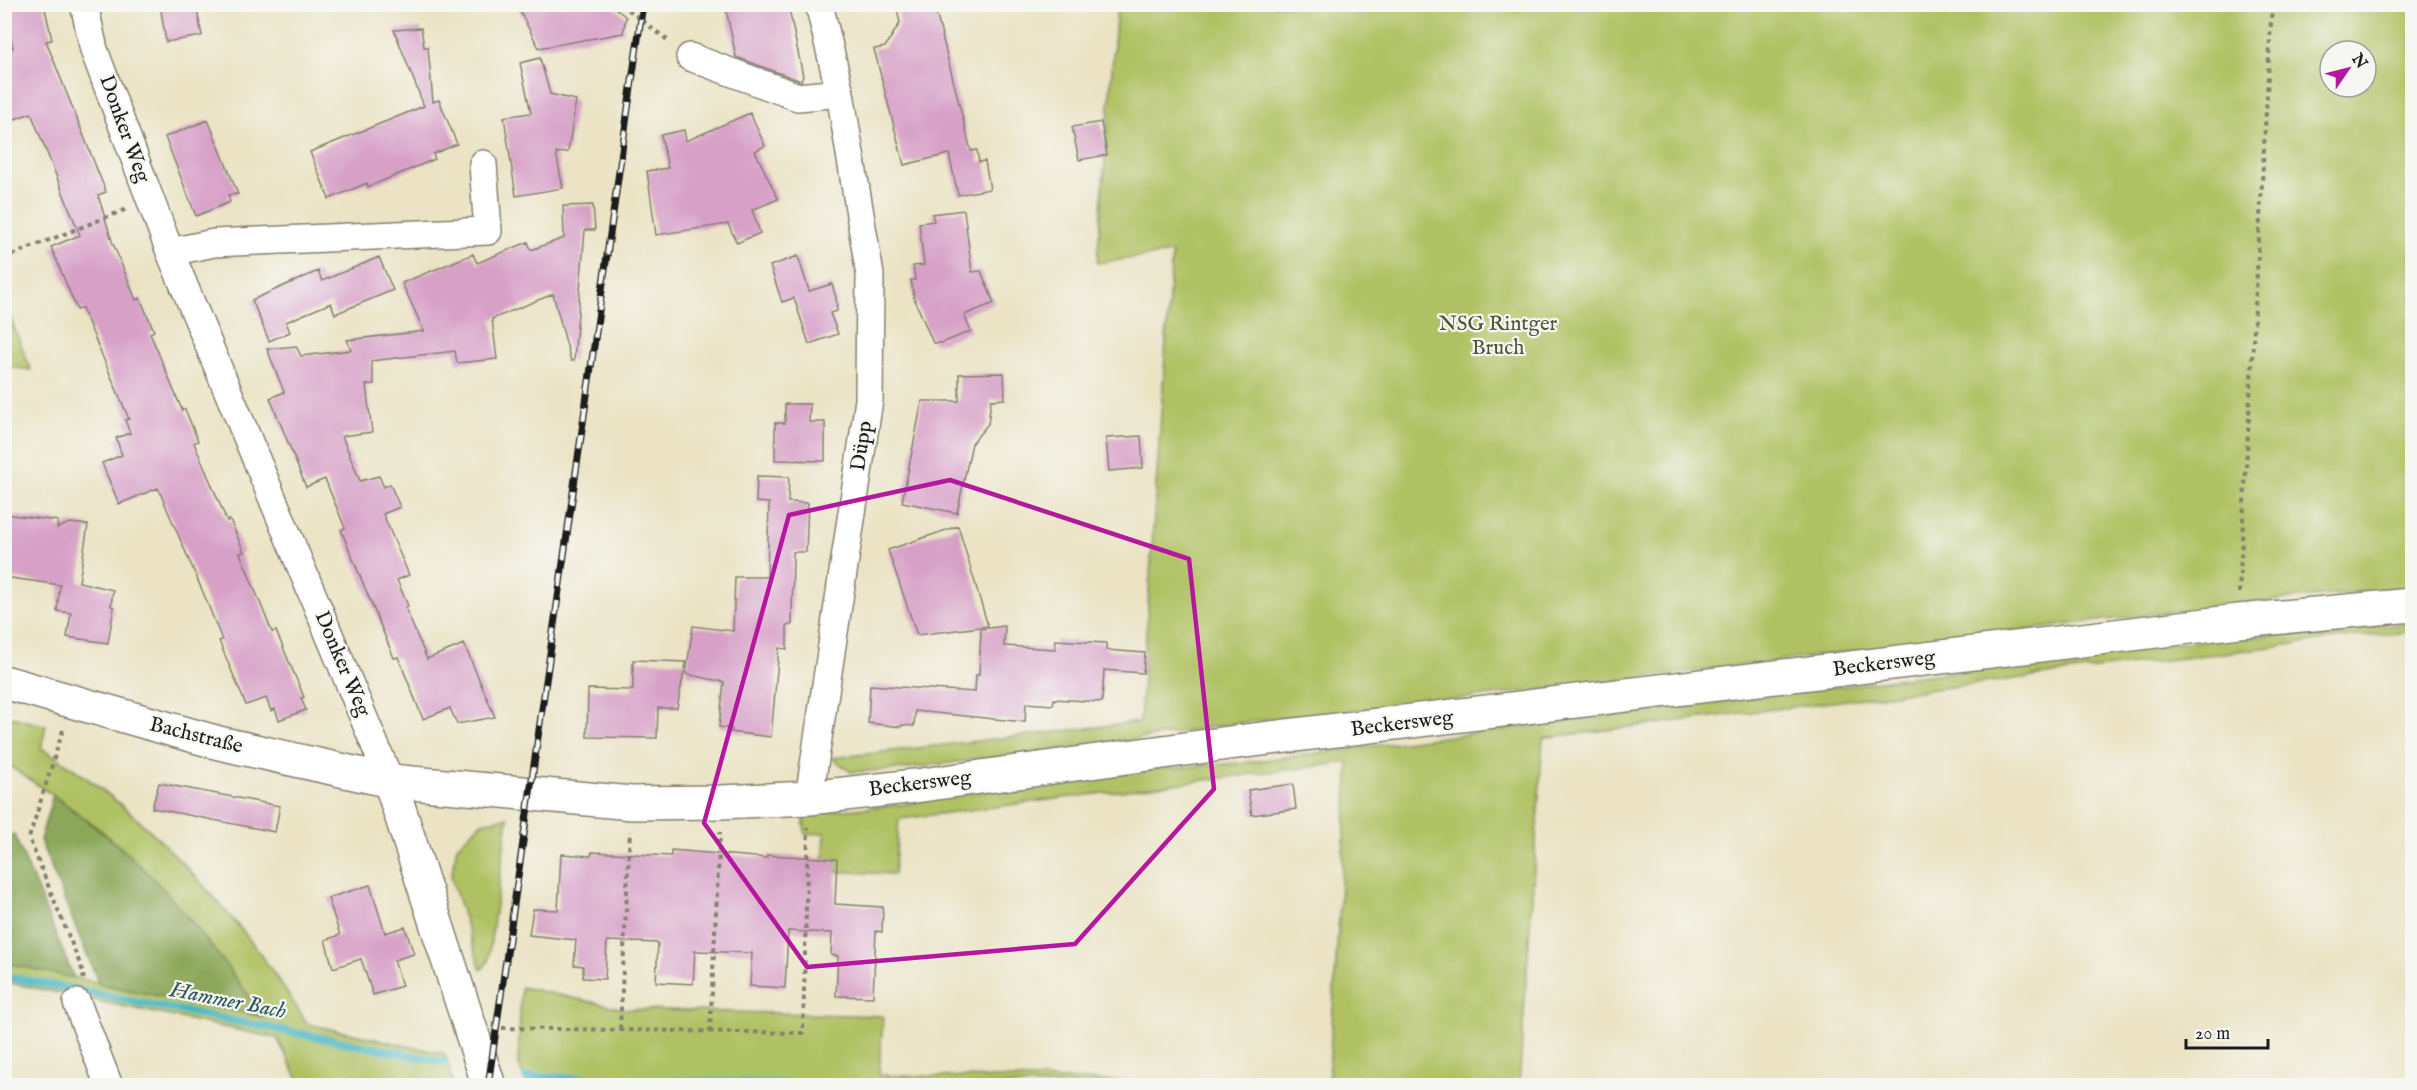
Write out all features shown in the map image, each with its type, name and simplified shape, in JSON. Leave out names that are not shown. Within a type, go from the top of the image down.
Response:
[{"type":"street","name":"Donker Weg","points":[[84,4],[94,50],[170,252],[390,780],[472,1029],[486,1083]]},
{"type":"street","name":"Düpp","points":[[809,798],[869,400],[870,275],[840,93],[819,4]]},
{"type":"street","points":[[690,57],[798,97],[840,93]]},
{"type":"street","points":[[170,252],[214,243],[489,231],[483,164]]},
{"type":"street","name":"Beckersweg","points":[[390,780],[632,803],[809,798],[1229,743],[2239,621],[2412,605]]},
{"type":"street","name":"Bachstraße","points":[[4,682],[219,743],[390,780]]},
{"type":"street","points":[[77,1003],[109,1086]]},
{"type":"path","points":[[621,4],[690,57]]},
{"type":"path","points":[[2239,621],[2272,4]]},
{"type":"path","points":[[4,258],[150,200]]},
{"type":"path","points":[[72,703],[29,838],[84,974]]},
{"type":"path","points":[[472,1029],[803,1033],[809,798]]},
{"type":"path","points":[[710,1032],[721,802]]},
{"type":"path","points":[[620,1029],[632,803]]},
{"type":"highlighted area","points":[[950,480],[1189,559],[1214,789],[1075,944],[807,967],[704,823],[789,515]]},
{"type":"green space","name":"NSG Rintger Bruch","points":[[1117,5],[2412,5],[2412,587],[2217,606],[1584,685],[1237,723],[1153,737],[902,769],[851,772],[832,758],[1140,722],[1172,253],[1097,263]]},
{"type":"green space","points":[[5,305],[31,370],[5,366]]},
{"type":"green space","points":[[2412,623],[2412,632],[2350,637],[1543,738],[1519,1085],[1328,1085],[1349,762],[899,819],[894,874],[823,871],[825,833],[805,834],[803,814],[907,804],[923,799],[1154,769],[1240,763],[2178,643]]},
{"type":"green space","points":[[4,715],[46,726],[41,748],[98,786],[176,856],[253,945],[308,1024],[445,1054],[454,1085],[301,1085],[277,1038],[5,982],[5,963],[263,1017],[191,922],[131,857],[84,817],[5,763]]},
{"type":"green space","points":[[53,795],[108,837],[152,877],[211,945],[264,1017],[99,984],[40,840]]},
{"type":"green space","points":[[508,817],[488,962],[481,970],[451,878],[457,846],[481,823]]},
{"type":"green space","points":[[14,834],[74,978],[5,963],[5,837]]},
{"type":"green space","points":[[521,987],[625,1009],[883,1016],[879,1075],[1264,1085],[527,1085],[518,1063]]},
{"type":"building","points":[[4,4],[44,4],[52,40],[46,41],[106,192],[98,195],[112,241],[136,300],[140,298],[154,331],[150,333],[182,410],[185,409],[198,441],[194,443],[227,521],[230,520],[244,552],[240,553],[272,632],[276,631],[304,697],[301,698],[306,710],[279,720],[275,709],[271,711],[266,698],[246,705],[219,641],[222,640],[205,597],[158,488],[119,504],[102,463],[122,455],[116,438],[130,433],[125,420],[129,419],[82,308],[77,310],[51,247],[80,235],[31,113],[12,120],[4,101],[4,49],[13,48]]},
{"type":"building","points":[[160,4],[196,4],[202,36],[166,42]]},
{"type":"building","points":[[516,4],[610,4],[626,17],[623,33],[539,48]]},
{"type":"building","points":[[725,4],[788,4],[803,76],[801,81],[736,57]]},
{"type":"building","points":[[896,4],[934,4],[971,151],[977,150],[979,162],[985,161],[990,189],[958,195],[949,154],[904,165],[874,49],[885,47],[900,23]]},
{"type":"building","points":[[421,28],[424,47],[428,47],[433,102],[439,100],[457,144],[433,154],[435,159],[368,187],[367,183],[329,199],[310,152],[424,106],[394,30]]},
{"type":"building","points":[[540,58],[550,94],[576,100],[568,152],[556,153],[563,188],[516,196],[504,117],[531,113],[520,63]]},
{"type":"building","points":[[750,113],[765,146],[755,151],[778,199],[752,210],[760,233],[737,243],[728,224],[656,235],[647,171],[668,168],[661,135],[684,130],[686,141]]},
{"type":"building","points":[[208,120],[238,194],[228,195],[230,202],[196,216],[165,137]]},
{"type":"building","points":[[1101,122],[1107,155],[1079,160],[1072,127]]},
{"type":"building","points":[[593,205],[595,230],[585,230],[574,361],[571,361],[553,294],[492,319],[497,359],[457,363],[455,351],[371,361],[374,384],[366,385],[372,432],[342,436],[360,481],[379,476],[384,487],[390,484],[400,507],[383,514],[409,575],[397,580],[408,606],[405,607],[427,659],[464,644],[495,717],[457,724],[450,708],[423,719],[398,657],[394,658],[341,530],[345,528],[325,479],[306,487],[270,398],[284,392],[267,349],[296,346],[301,356],[351,350],[347,340],[424,331],[402,283],[473,254],[477,263],[528,242],[531,250],[564,238],[563,206]]},
{"type":"building","points":[[964,210],[972,272],[981,271],[994,303],[964,315],[971,331],[942,343],[933,343],[914,298],[911,280],[915,280],[913,266],[924,265],[919,223],[934,221],[932,214]]},
{"type":"building","points":[[798,256],[809,291],[832,284],[836,298],[837,311],[830,313],[838,334],[809,344],[794,298],[782,302],[770,266]]},
{"type":"building","points":[[379,257],[393,290],[335,314],[331,303],[286,322],[290,332],[269,341],[252,300],[318,271],[322,281]]},
{"type":"building","points":[[1004,373],[1005,399],[991,400],[988,424],[972,443],[957,513],[902,502],[922,401],[959,401],[959,374]]},
{"type":"building","points":[[785,404],[810,404],[809,422],[825,422],[825,461],[775,460],[775,423],[785,423]]},
{"type":"building","points":[[1141,436],[1143,468],[1109,471],[1106,438]]},
{"type":"building","points":[[757,476],[789,477],[788,502],[808,503],[806,552],[793,552],[792,625],[787,625],[787,649],[779,648],[771,737],[731,732],[732,729],[719,727],[724,682],[686,674],[693,626],[733,631],[735,577],[767,577],[769,503],[756,502]]},
{"type":"building","points":[[4,514],[58,521],[57,528],[70,523],[88,525],[79,582],[113,590],[111,606],[114,607],[108,643],[67,637],[71,613],[57,611],[60,585],[4,577]]},
{"type":"building","points":[[958,526],[988,626],[917,635],[888,550]]},
{"type":"building","points":[[1005,626],[1004,646],[1055,649],[1055,640],[1106,643],[1106,650],[1145,653],[1143,673],[1104,670],[1102,702],[1054,699],[1053,705],[1026,703],[1025,722],[915,711],[914,726],[902,725],[901,727],[868,723],[870,685],[975,692],[976,675],[979,675],[981,629]]},
{"type":"building","points":[[633,660],[686,662],[677,708],[658,708],[657,738],[587,737],[588,689],[633,690]]},
{"type":"building","points":[[159,783],[280,806],[275,832],[152,808]]},
{"type":"building","points":[[1293,784],[1296,809],[1252,815],[1248,790]]},
{"type":"building","points":[[671,850],[767,858],[767,855],[837,859],[835,904],[883,907],[882,932],[876,931],[873,997],[836,996],[838,956],[831,955],[832,933],[788,931],[785,988],[750,986],[752,953],[695,951],[693,984],[656,982],[658,943],[607,941],[605,979],[583,978],[583,966],[574,965],[576,940],[529,935],[533,909],[558,910],[561,854],[591,856],[592,852],[671,856]]},
{"type":"building","points":[[370,885],[385,933],[405,927],[414,954],[394,960],[402,986],[373,995],[361,959],[333,968],[325,940],[340,935],[328,898]]},
{"type":"waterway","name":"Hammer Bach","points":[[4,976],[445,1062]]},
{"type":"waterway","name":"Hammer Bach","points":[[526,1077],[866,1086]]},
{"type":"railway","points":[[488,1086],[643,4]]}]
